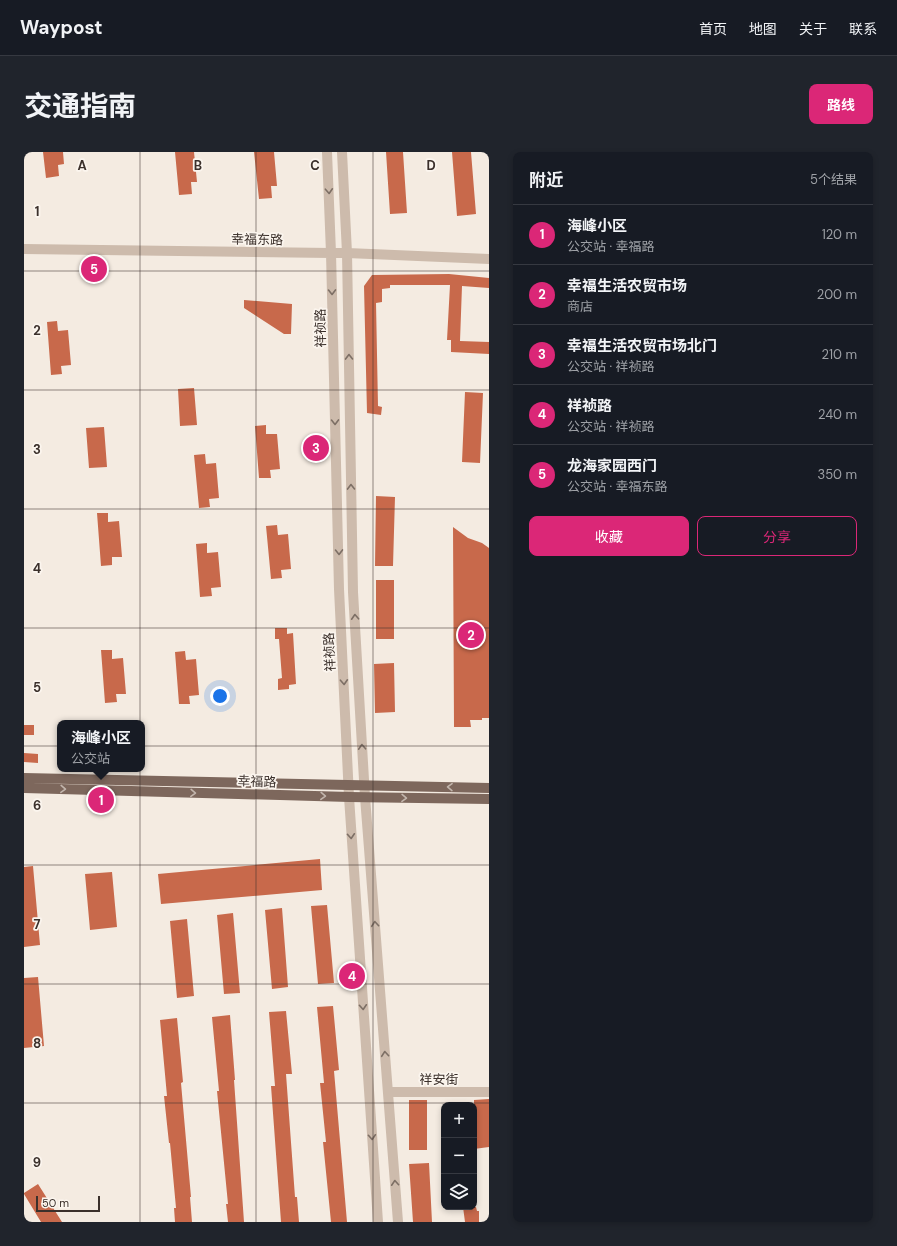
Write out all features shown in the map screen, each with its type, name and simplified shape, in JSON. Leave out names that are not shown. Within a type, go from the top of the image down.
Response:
[{"type":"main road","name":"幸福路","points":[[24,778],[489,788]]},
{"type":"main road","name":"幸福路","points":[[24,788],[349,797],[489,799]]},
{"type":"street","name":"祥祯路","points":[[327,152],[340,590],[348,785],[378,1222]]},
{"type":"street","points":[[342,152],[346,252],[354,592],[364,797],[398,1222]]},
{"type":"street","name":"幸福东路","points":[[24,249],[331,254],[346,252],[489,259]]},
{"type":"street","name":"祥安街","points":[[388,1092],[489,1092]]},
{"type":"building","points":[[43,152],[63,152],[64,164],[58,165],[59,176],[46,178]]},
{"type":"building","points":[[175,152],[194,152],[197,182],[191,182],[192,194],[179,195]]},
{"type":"building","points":[[254,152],[274,152],[277,186],[271,186],[272,198],[259,199]]},
{"type":"building","points":[[386,152],[403,152],[407,213],[390,214]]},
{"type":"building","points":[[452,152],[471,152],[476,214],[457,216]]},
{"type":"building","points":[[449,274],[489,278],[489,288],[462,286],[460,341],[489,342],[489,354],[451,352],[451,340],[447,340],[450,285],[390,285],[390,288],[382,289],[382,302],[376,303],[378,406],[382,407],[381,415],[367,413],[364,286],[372,275]]},
{"type":"building","points":[[244,300],[292,304],[291,334],[284,334],[244,308]]},
{"type":"building","points":[[57,321],[58,331],[68,330],[71,365],[61,366],[62,374],[51,375],[47,322]]},
{"type":"building","points":[[194,388],[197,425],[180,426],[178,389]]},
{"type":"building","points":[[465,392],[483,393],[480,463],[462,462]]},
{"type":"building","points":[[266,425],[266,434],[277,434],[280,469],[270,470],[271,478],[259,478],[255,426]]},
{"type":"building","points":[[104,427],[107,467],[89,468],[86,428]]},
{"type":"building","points":[[205,454],[206,464],[216,463],[219,498],[209,499],[210,507],[199,508],[194,455]]},
{"type":"building","points":[[376,496],[395,497],[393,566],[375,566]]},
{"type":"building","points":[[97,513],[108,513],[108,522],[119,521],[122,557],[112,557],[112,565],[101,566]]},
{"type":"building","points":[[277,525],[278,535],[288,534],[291,569],[281,570],[282,578],[271,579],[266,526]]},
{"type":"building","points":[[453,527],[468,538],[482,543],[489,548],[489,718],[482,718],[482,720],[470,720],[471,727],[454,727]]},
{"type":"building","points":[[207,543],[207,553],[218,552],[221,587],[211,588],[212,596],[200,597],[196,544]]},
{"type":"building","points":[[376,580],[394,580],[394,639],[376,639]]},
{"type":"building","points":[[275,628],[287,628],[287,634],[293,633],[296,684],[289,685],[289,689],[278,690],[278,679],[282,678],[279,639],[275,639]]},
{"type":"building","points":[[101,650],[112,650],[112,659],[123,658],[126,694],[116,694],[117,702],[105,703]]},
{"type":"building","points":[[185,651],[186,660],[196,659],[199,695],[189,696],[190,704],[179,704],[175,652]]},
{"type":"building","points":[[394,663],[395,712],[375,713],[374,664]]},
{"type":"building","points":[[24,725],[34,725],[34,735],[24,735]]},
{"type":"building","points":[[24,753],[38,754],[38,763],[24,762]]},
{"type":"building","points":[[320,859],[322,890],[161,904],[158,874]]},
{"type":"building","points":[[33,866],[40,945],[24,947],[24,867]]},
{"type":"building","points":[[112,872],[117,927],[90,930],[85,874]]},
{"type":"building","points":[[327,905],[334,983],[318,984],[311,906]]},
{"type":"building","points":[[282,908],[288,987],[272,989],[265,910]]},
{"type":"building","points":[[233,913],[240,993],[224,994],[217,915]]},
{"type":"building","points":[[187,919],[194,996],[177,998],[170,921]]},
{"type":"building","points":[[38,977],[44,1046],[24,1048],[24,978]]},
{"type":"building","points":[[333,1006],[339,1070],[334,1071],[347,1222],[331,1222],[323,1142],[326,1142],[320,1083],[324,1083],[317,1007]]},
{"type":"building","points":[[286,1011],[292,1074],[286,1074],[295,1197],[297,1197],[299,1222],[281,1222],[271,1086],[275,1086],[269,1012]]},
{"type":"building","points":[[230,1015],[244,1222],[228,1222],[226,1204],[228,1204],[217,1091],[219,1091],[212,1017]]},
{"type":"building","points":[[177,1018],[183,1082],[181,1083],[192,1222],[175,1222],[174,1208],[176,1208],[164,1096],[167,1096],[160,1020]]},
{"type":"building","points":[[489,1099],[489,1147],[477,1149],[477,1102],[474,1102],[474,1100]]},
{"type":"building","points":[[409,1100],[427,1100],[427,1150],[409,1150]]},
{"type":"building","points":[[429,1163],[432,1222],[413,1222],[409,1164]]},
{"type":"building","points":[[38,1184],[62,1222],[41,1222],[24,1194]]},
{"type":"building","points":[[463,1210],[479,1211],[479,1222],[465,1222]]},
{"type":"place","name":"龙海家园西门","points":[[94,269]]},
{"type":"place","name":"幸福生活农贸市场北门","points":[[316,448]]},
{"type":"place","name":"幸福生活农贸市场","points":[[471,635]]},
{"type":"place","name":"海峰小区","points":[[101,800]]},
{"type":"place","name":"祥祯路","points":[[352,976]]}]
